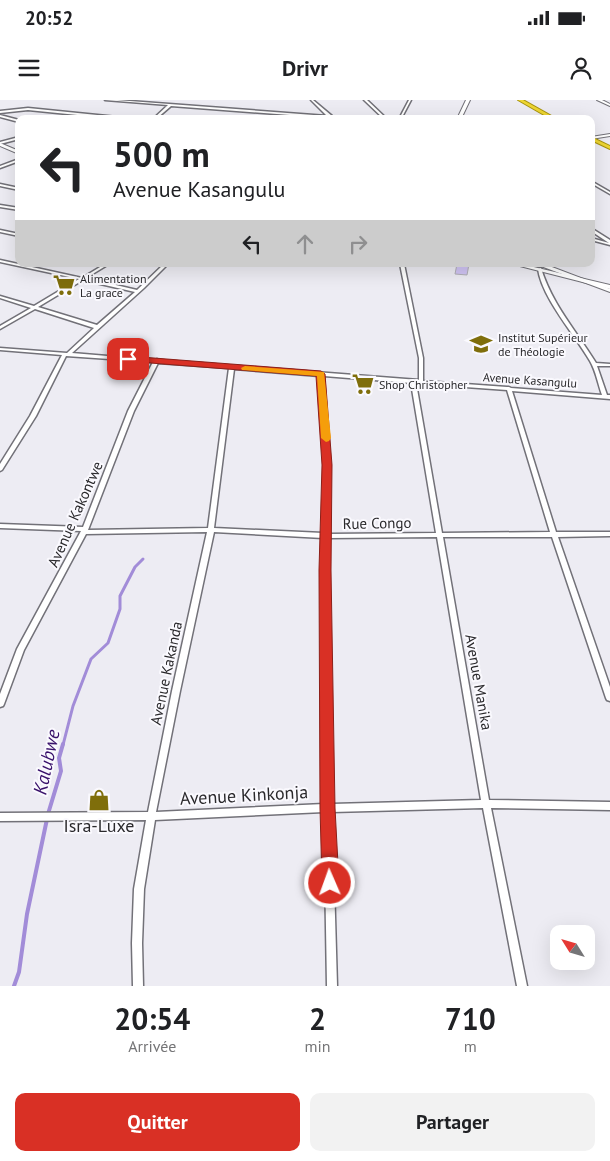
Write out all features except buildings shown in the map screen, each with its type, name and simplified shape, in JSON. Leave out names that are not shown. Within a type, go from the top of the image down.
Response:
[{"type":"highway","points":[[520,100],[548,115]]},
{"type":"highway","points":[[526,100],[554,115]]},
{"type":"highway","points":[[595,138],[610,147]]},
{"type":"main road","points":[[0,144],[15,150]]},
{"type":"main road","points":[[540,267],[610,287]]},
{"type":"street","points":[[106,100],[289,115]]},
{"type":"street","points":[[312,100],[329,115]]},
{"type":"street","points":[[365,100],[382,115]]},
{"type":"street","points":[[402,115],[410,100]]},
{"type":"street","points":[[461,115],[468,100]]},
{"type":"street","points":[[598,100],[610,105]]},
{"type":"street","points":[[159,115],[170,105]]},
{"type":"street","points":[[0,112],[28,109],[88,115]]},
{"type":"street","points":[[0,116],[15,120]]},
{"type":"street","points":[[595,137],[610,135]]},
{"type":"street","points":[[0,144],[15,139]]},
{"type":"street","points":[[0,167],[15,161]]},
{"type":"street","points":[[595,184],[610,193]]},
{"type":"street","points":[[0,185],[15,189]]},
{"type":"street","points":[[0,206],[15,208]]},
{"type":"street","points":[[1,232],[15,234]]},
{"type":"street","points":[[595,236],[597,233],[610,243]]},
{"type":"street","points":[[595,239],[610,243]]},
{"type":"street","points":[[0,261],[15,264]]},
{"type":"street","points":[[29,267],[138,291]]},
{"type":"street","points":[[0,328],[101,267]]},
{"type":"street","points":[[0,469],[33,416],[67,354],[138,291],[152,281],[164,267]]},
{"type":"street","points":[[403,267],[421,358],[422,383]]},
{"type":"street","points":[[537,267],[541,279],[594,364],[608,396]]},
{"type":"street","points":[[580,279],[610,291]]},
{"type":"street","points":[[0,297],[97,327]]},
{"type":"street","name":"Avenue Kasangulu","points":[[0,349],[608,396]]},
{"type":"street","name":"Avenue Kakontwe","points":[[0,704],[24,642],[85,530],[131,411],[157,360]]},
{"type":"street","points":[[594,364],[610,365]]},
{"type":"street","name":"Avenue Kakanda","points":[[138,986],[139,889],[151,816],[211,530],[232,367]]},
{"type":"street","points":[[321,374],[325,422],[327,536],[325,570],[332,986]]},
{"type":"street","name":"Avenue Manika","points":[[413,382],[486,804],[522,986]]},
{"type":"street","points":[[509,388],[554,534],[610,698]]},
{"type":"street","name":"Rue Congo","points":[[0,526],[85,530],[211,530],[327,536],[610,534]]},
{"type":"street","name":"Avenue Kinkonja","points":[[0,817],[151,816],[328,808],[486,804],[610,806]]},
{"type":"waterway","name":"Kalubwe","points":[[63,745],[73,706],[91,659],[108,643],[120,609],[120,596],[135,567],[143,559]]},
{"type":"waterway","name":"Kalubwe","points":[[48,814],[61,771],[59,758],[63,744]]},
{"type":"waterway","name":"Kalubwe","points":[[14,986],[19,972],[27,914],[47,819]]},
{"type":"slow traffic","points":[[245,368],[321,374],[326,438]]},
{"type":"place","name":"Alimentation La grace","points":[[64,285]]},
{"type":"place","name":"Institut Supérieur de Théologie","points":[[481,344]]},
{"type":"place","name":"Shop Christopher","points":[[363,384]]},
{"type":"place","name":"Isra-Luxe","points":[[99,800]]},
{"type":"route","points":[[128,359],[321,374],[327,465],[325,570],[330,883]]}]
